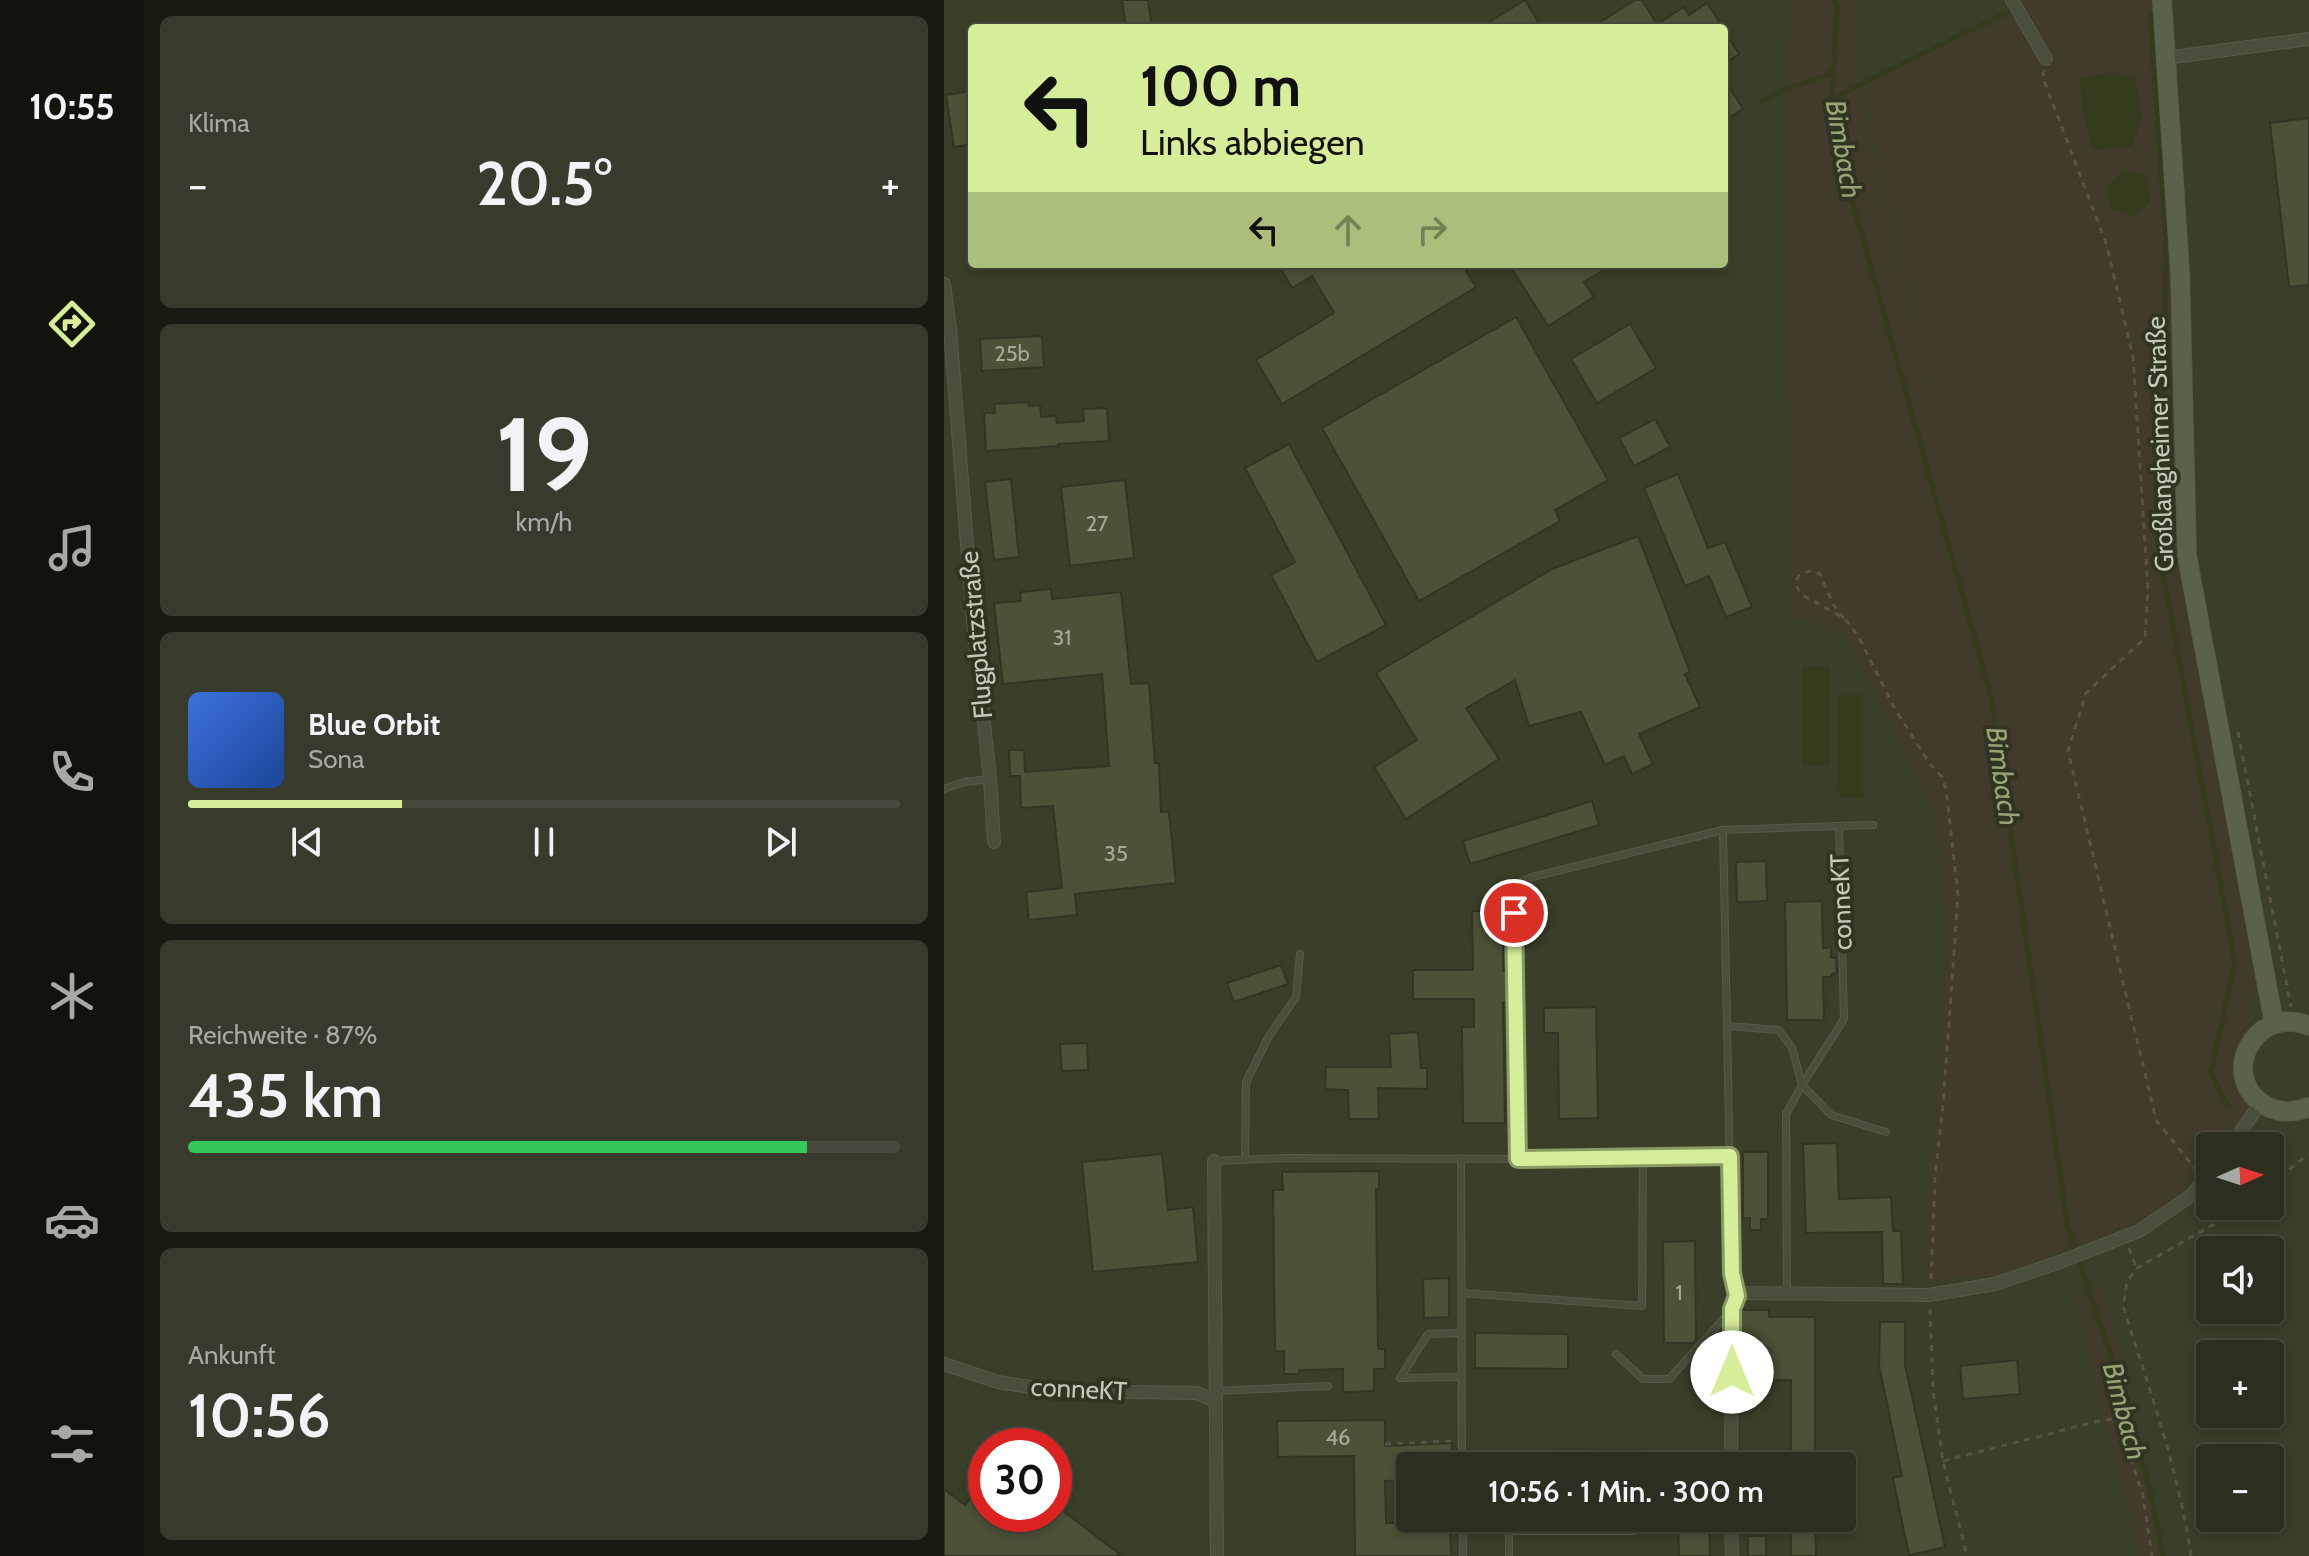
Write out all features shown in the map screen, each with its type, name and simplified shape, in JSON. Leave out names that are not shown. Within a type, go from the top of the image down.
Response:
[{"type":"main road","name":"Großlangheimer Straße","points":[[2162,0],[2180,273],[2187,556],[2274,1023]]},
{"type":"main road","points":[[2309,1026],[2287,1021],[2261,1030],[2245,1052],[2243,1066],[2245,1080],[2261,1103],[2274,1110],[2288,1112],[2309,1107]]},
{"type":"street","points":[[2012,0],[2046,59]]},
{"type":"street","points":[[2165,58],[2309,39]]},
{"type":"street","name":"Flugplatzstraße","points":[[944,284],[994,842]]},
{"type":"street","points":[[2240,1132],[2261,1103]]},
{"type":"street","points":[[1214,1161],[1217,1556]]},
{"type":"street","points":[[1731,1452],[1732,1309],[1737,1296],[1745,1293],[1929,1295],[1995,1284],[2139,1231],[2196,1190]]},
{"type":"street","name":"conneKT","points":[[944,1364],[998,1382],[1057,1391],[1197,1393],[1215,1396]]},
{"type":"street","points":[[1731,1532],[1732,1556]]},
{"type":"lane","points":[[944,789],[964,782],[990,779]]},
{"type":"lane","points":[[1839,826],[1873,825]]},
{"type":"lane","name":"conneKT","points":[[1518,1159],[1514,885],[1532,877],[1723,830],[1839,826],[1844,1019],[1786,1114],[1787,1293]]},
{"type":"lane","points":[[1723,830],[1732,1273],[1737,1296]]},
{"type":"lane","points":[[1245,1158],[1246,1082],[1269,1036],[1296,997],[1300,954]]},
{"type":"lane","points":[[1727,1026],[1779,1030],[1792,1048],[1802,1085],[1831,1115],[1886,1132]]},
{"type":"lane","points":[[1214,1161],[1245,1158],[1730,1156]]},
{"type":"lane","points":[[1461,1158],[1461,1452]]},
{"type":"lane","points":[[1462,1293],[1642,1306],[1643,1158]]},
{"type":"lane","points":[[1616,1354],[1643,1379],[1669,1379],[1732,1309]]},
{"type":"lane","points":[[1462,1333],[1428,1334],[1400,1378],[1462,1377]]},
{"type":"lane","points":[[1215,1396],[1328,1386]]},
{"type":"lane","points":[[1463,1532],[1463,1556]]},
{"type":"lane","points":[[1509,1532],[1509,1556]]},
{"type":"path","points":[[2046,59],[2043,78],[2106,243],[2133,357],[2148,590],[2145,638],[2086,693],[2068,751],[2156,1120],[2196,1165]]},
{"type":"path","points":[[1844,618],[1804,596],[1798,589],[1796,581],[1799,576],[1813,571],[1820,574],[1833,604],[1857,634],[1895,709],[1930,764],[1942,777],[1946,789],[1958,895],[1935,1176],[1929,1295],[1933,1390],[1943,1461],[1967,1556]]},
{"type":"path","points":[[2238,729],[2291,1008]]},
{"type":"path","points":[[2284,1173],[2309,1154]]},
{"type":"path","points":[[2191,1556],[2186,1521],[2168,1450],[2123,1306],[2127,1282],[2137,1268],[2221,1220]]},
{"type":"path","points":[[2124,1237],[2137,1268]]},
{"type":"path","points":[[1943,1461],[2103,1420],[2119,1419],[2128,1424],[2123,1434],[2143,1496],[2152,1556]]},
{"type":"path","points":[[1385,1444],[1461,1440]]},
{"type":"shaded area","points":[[1794,0],[1856,0],[1857,84],[1959,511],[1861,85],[2030,0],[2155,0],[2175,273],[2181,555],[2257,962],[2251,1028],[2235,1066],[2255,1109],[2234,1132],[2196,1132],[2196,1173],[2159,1214],[2004,1274],[1933,1281],[1923,1275],[1944,1015],[1948,923],[1935,815],[1922,781],[1846,636],[1791,615],[1789,39]]},
{"type":"shaded area","points":[[2114,71],[2136,81],[2142,117],[2132,146],[2094,150],[2083,115],[2080,80]]},
{"type":"shaded area","points":[[2125,170],[2147,177],[2150,202],[2134,216],[2111,209],[2107,185]]},
{"type":"shaded area","points":[[1803,666],[1829,666],[1829,766],[1803,766]]},
{"type":"shaded area","points":[[1838,695],[1863,695],[1863,798],[1839,798]]},
{"type":"shaded area","points":[[2104,1289],[2169,1556],[2141,1556],[2076,1298]]},
{"type":"building","points":[[1122,0],[1148,0],[1151,24],[1125,24]]},
{"type":"building","points":[[1525,0],[1540,24],[1486,24]]},
{"type":"building","points":[[1635,0],[1642,0],[1657,24],[1597,24]]},
{"type":"building","points":[[1707,3],[1720,24],[1657,24],[1684,7],[1689,15]]},
{"type":"building","points":[[1728,36],[1739,54],[1728,61]]},
{"type":"building","points":[[1728,85],[1743,109],[1728,118]]},
{"type":"building","points":[[968,92],[968,145],[954,147],[946,95]]},
{"type":"building","points":[[2309,118],[2309,285],[2289,287],[2270,123]]},
{"type":"building","points":[[1280,268],[1464,268],[1476,287],[1282,404],[1256,360],[1334,313],[1312,276],[1292,288]]},
{"type":"building","points":[[1512,268],[1607,268],[1584,282],[1594,297],[1548,326]]},
{"type":"building","points":[[1516,317],[1608,480],[1555,510],[1560,521],[1419,601],[1322,428]]},
{"type":"building","points":[[1630,324],[1656,368],[1597,403],[1571,359]]},
{"type":"building","points":[[1042,336],[1044,367],[982,371],[980,339]]},
{"type":"building","points":[[1029,402],[1029,406],[1040,405],[1041,417],[1056,416],[1057,423],[1084,421],[1083,409],[1107,408],[1109,441],[986,451],[984,413],[995,413],[994,404]]},
{"type":"building","points":[[1655,419],[1670,447],[1634,466],[1619,438]]},
{"type":"building","points":[[1289,444],[1386,625],[1317,662],[1271,575],[1295,562],[1245,468]]},
{"type":"building","points":[[1678,474],[1708,548],[1725,542],[1752,607],[1726,617],[1709,576],[1685,586],[1644,488]]},
{"type":"building","points":[[1011,479],[1019,557],[994,560],[985,482]]},
{"type":"building","points":[[1125,480],[1134,558],[1070,566],[1061,487]]},
{"type":"building","points":[[1638,536],[1690,672],[1685,674],[1700,707],[1639,734],[1653,764],[1632,774],[1624,756],[1605,765],[1581,712],[1529,726],[1515,680],[1466,708],[1499,759],[1406,819],[1374,767],[1417,740],[1376,673],[1552,569]]},
{"type":"building","points":[[1051,589],[1052,599],[1121,592],[1131,684],[1149,683],[1155,763],[1159,763],[1161,812],[1169,812],[1176,883],[1075,894],[1077,915],[1029,920],[1026,892],[1062,888],[1053,806],[1021,808],[1020,776],[1010,776],[1009,750],[1024,750],[1025,772],[1109,766],[1102,674],[1003,684],[994,603],[1021,601],[1020,592]]},
{"type":"building","points":[[1592,801],[1599,825],[1470,864],[1463,841]]},
{"type":"building","points":[[1766,861],[1767,901],[1737,902],[1736,862]]},
{"type":"building","points":[[1822,901],[1823,948],[1831,947],[1831,958],[1836,958],[1837,973],[1823,977],[1824,1020],[1787,1020],[1785,902]]},
{"type":"building","points":[[1472,911],[1503,911],[1503,971],[1508,971],[1508,1002],[1503,1002],[1505,1123],[1463,1123],[1462,1027],[1474,1027],[1474,999],[1413,999],[1413,970],[1473,970]]},
{"type":"building","points":[[1281,965],[1288,984],[1234,1002],[1227,983]]},
{"type":"building","points":[[1596,1007],[1598,1118],[1559,1119],[1558,1033],[1544,1033],[1544,1008]]},
{"type":"building","points":[[1418,1032],[1421,1068],[1427,1068],[1427,1089],[1378,1088],[1379,1119],[1349,1119],[1348,1090],[1325,1089],[1326,1067],[1391,1067],[1389,1034]]},
{"type":"building","points":[[1087,1043],[1088,1070],[1062,1071],[1060,1044]]},
{"type":"building","points":[[1837,1143],[1839,1199],[1891,1197],[1893,1231],[1901,1231],[1903,1284],[1883,1284],[1882,1232],[1806,1233],[1803,1144]]},
{"type":"building","points":[[1743,1152],[1768,1152],[1768,1219],[1761,1219],[1761,1230],[1750,1230],[1750,1218],[1743,1218]]},
{"type":"building","points":[[1162,1154],[1168,1210],[1193,1207],[1198,1262],[1093,1272],[1082,1162]]},
{"type":"building","points":[[1379,1171],[1379,1189],[1376,1189],[1378,1349],[1385,1349],[1385,1369],[1374,1369],[1374,1391],[1343,1392],[1343,1369],[1299,1370],[1299,1374],[1284,1374],[1284,1351],[1275,1351],[1273,1190],[1283,1190],[1282,1172]]},
{"type":"building","points":[[1695,1241],[1696,1340],[1694,1343],[1664,1343],[1663,1242]]},
{"type":"building","points":[[1449,1278],[1449,1317],[1424,1318],[1423,1279]]},
{"type":"building","points":[[1741,1310],[1769,1310],[1769,1317],[1815,1317],[1815,1452],[1791,1452],[1791,1380],[1741,1380]]},
{"type":"building","points":[[1880,1322],[1905,1322],[1905,1365],[1945,1547],[1909,1555],[1893,1478],[1902,1476],[1879,1365]]},
{"type":"building","points":[[1475,1333],[1568,1334],[1568,1369],[1475,1368]]},
{"type":"building","points":[[2017,1360],[2020,1394],[1963,1399],[1960,1366]]},
{"type":"building","points":[[1385,1420],[1385,1446],[1452,1443],[1452,1452],[1396,1452],[1396,1481],[1385,1481],[1386,1523],[1396,1523],[1396,1532],[1450,1532],[1451,1556],[1355,1556],[1354,1456],[1278,1457],[1277,1421]]},
{"type":"building","points":[[1557,1450],[1659,1451],[1659,1452]]},
{"type":"building","points":[[944,1489],[965,1505],[968,1501],[968,1532],[1072,1532],[1072,1518],[1122,1556],[944,1556]]},
{"type":"building","points":[[1678,1532],[1709,1532],[1710,1556],[1679,1556]]},
{"type":"building","points":[[1791,1532],[1815,1532],[1816,1556],[1791,1556]]},
{"type":"building","points":[[1748,1536],[1766,1536],[1766,1556],[1748,1556]]},
{"type":"waterway","name":"Bimbach","points":[[1835,0],[1832,99],[1841,160],[1991,696],[2068,1228],[2112,1358],[2149,1486],[2163,1556]]},
{"type":"waterway","points":[[1832,99],[2014,9]]},
{"type":"waterway","points":[[2150,14],[2166,239],[2160,557],[2235,962],[2211,1072],[2227,1105]]},
{"type":"waterway","points":[[1763,101],[1786,89],[1828,75],[1833,68]]},
{"type":"route","points":[[1514,913],[1518,1159],[1730,1156],[1732,1273],[1737,1296],[1732,1309],[1732,1372]]}]
